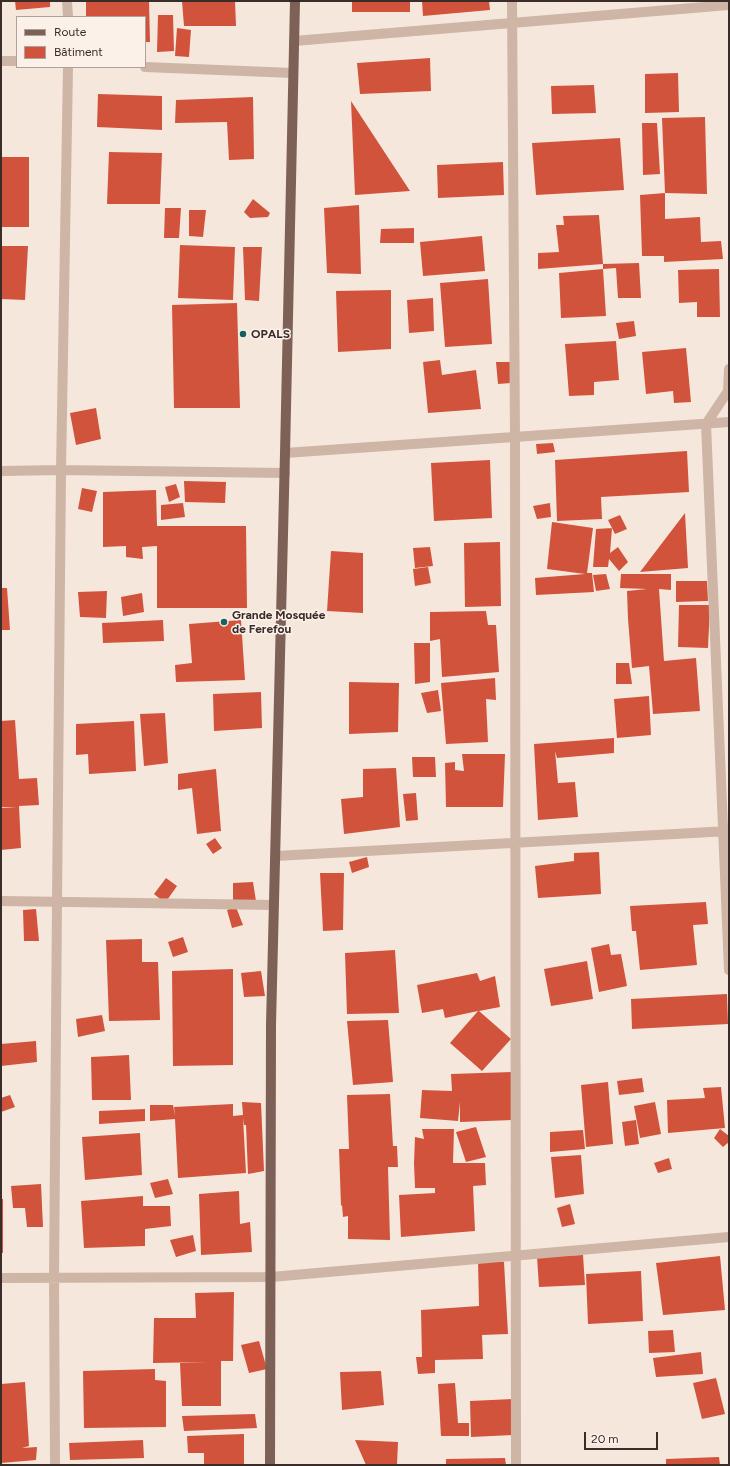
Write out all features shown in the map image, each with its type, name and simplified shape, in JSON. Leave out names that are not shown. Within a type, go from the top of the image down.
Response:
[{"type":"main road","points":[[270,1465],[271,1024],[284,473],[286,453],[295,1]]},
{"type":"street","points":[[68,1],[68,16]]},
{"type":"street","points":[[512,1],[515,437],[514,843],[516,1465]]},
{"type":"street","points":[[294,41],[729,5]]},
{"type":"street","points":[[1,61],[16,61]]},
{"type":"street","points":[[146,67],[293,73]]},
{"type":"street","points":[[55,1465],[54,1278],[61,470],[68,68]]},
{"type":"street","points":[[729,369],[728,391],[706,424],[726,831],[729,970]]},
{"type":"street","points":[[286,453],[729,422]]},
{"type":"street","points":[[1,471],[61,470],[284,473]]},
{"type":"street","points":[[276,856],[726,831]]},
{"type":"street","points":[[1,901],[274,905]]},
{"type":"street","points":[[1,1278],[271,1277],[729,1237]]},
{"type":"building","points":[[15,1],[50,1],[50,7],[16,10]]},
{"type":"building","points":[[86,1],[149,1],[150,42],[146,42],[146,16],[86,16]]},
{"type":"building","points":[[182,1],[235,1],[236,26],[184,26]]},
{"type":"building","points":[[352,1],[410,1],[410,12],[352,12]]},
{"type":"building","points":[[422,1],[489,1],[490,10],[423,16]]},
{"type":"building","points":[[158,15],[173,15],[174,51],[157,52]]},
{"type":"building","points":[[177,28],[191,30],[189,57],[175,56]]},
{"type":"building","points":[[430,58],[431,91],[360,94],[357,63]]},
{"type":"building","points":[[678,73],[679,112],[645,113],[645,74]]},
{"type":"building","points":[[594,85],[596,113],[552,114],[551,86]]},
{"type":"building","points":[[98,94],[162,96],[162,130],[97,127]]},
{"type":"building","points":[[253,97],[254,159],[229,160],[227,122],[175,123],[176,100]]},
{"type":"building","points":[[351,101],[410,191],[355,195]]},
{"type":"building","points":[[705,117],[707,194],[665,193],[662,118]]},
{"type":"building","points":[[642,123],[657,123],[660,174],[643,175]]},
{"type":"building","points":[[620,138],[624,190],[536,195],[532,143]]},
{"type":"building","points":[[109,152],[162,153],[160,204],[107,204]]},
{"type":"building","points":[[1,157],[29,157],[29,227],[1,227]]},
{"type":"building","points":[[503,162],[504,195],[438,198],[437,165]]},
{"type":"building","points":[[665,193],[665,219],[700,217],[701,242],[721,241],[723,259],[664,262],[664,256],[642,256],[640,195]]},
{"type":"building","points":[[253,199],[270,213],[268,217],[250,218],[244,212]]},
{"type":"building","points":[[359,205],[361,274],[327,273],[324,208]]},
{"type":"building","points":[[165,208],[181,208],[179,238],[164,238]]},
{"type":"building","points":[[189,210],[206,210],[203,237],[189,236]]},
{"type":"building","points":[[599,215],[603,264],[538,269],[538,253],[559,252],[556,225],[564,225],[563,216]]},
{"type":"building","points":[[414,228],[414,243],[380,243],[381,229]]},
{"type":"building","points":[[482,236],[485,271],[423,276],[420,242]]},
{"type":"building","points":[[180,245],[235,247],[233,300],[178,298]]},
{"type":"building","points":[[1,246],[28,246],[25,300],[1,299]]},
{"type":"building","points":[[243,247],[262,247],[259,301],[245,300]]},
{"type":"building","points":[[639,263],[641,298],[618,298],[616,268],[603,269],[603,264]]},
{"type":"building","points":[[603,269],[606,316],[561,318],[559,273]]},
{"type":"building","points":[[719,269],[720,317],[697,317],[697,302],[679,303],[678,270]]},
{"type":"building","points":[[488,279],[492,344],[445,347],[440,283]]},
{"type":"building","points":[[391,290],[391,349],[338,352],[336,291]]},
{"type":"building","points":[[433,298],[434,331],[409,333],[407,300]]},
{"type":"building","points":[[237,303],[240,408],[174,408],[172,305]]},
{"type":"building","points":[[634,321],[636,336],[619,339],[616,323]]},
{"type":"building","points":[[616,341],[619,380],[594,382],[594,395],[569,396],[565,344]]},
{"type":"building","points":[[686,348],[691,402],[674,403],[673,391],[646,394],[642,352]]},
{"type":"building","points":[[440,360],[442,375],[476,370],[481,409],[428,413],[423,362]]},
{"type":"building","points":[[496,362],[512,362],[511,383],[498,384]]},
{"type":"building","points":[[96,408],[101,439],[76,445],[70,413]]},
{"type":"building","points":[[553,443],[555,452],[537,454],[536,444]]},
{"type":"building","points":[[687,451],[689,492],[601,497],[602,519],[557,521],[555,460]]},
{"type":"building","points":[[490,460],[492,518],[434,521],[431,463]]},
{"type":"building","points":[[184,481],[226,482],[225,503],[185,502]]},
{"type":"building","points":[[176,484],[180,497],[169,502],[165,487]]},
{"type":"building","points":[[82,488],[97,491],[92,512],[78,509]]},
{"type":"building","points":[[156,490],[157,526],[246,526],[247,608],[157,608],[157,546],[142,547],[143,559],[126,557],[126,546],[103,547],[103,492]]},
{"type":"building","points":[[183,503],[185,517],[161,520],[161,505]]},
{"type":"building","points":[[550,503],[551,517],[537,519],[533,506]]},
{"type":"building","points":[[685,513],[688,568],[640,572]]},
{"type":"building","points":[[620,515],[627,529],[615,534],[608,520]]},
{"type":"building","points":[[552,522],[593,528],[587,573],[592,573],[594,592],[536,595],[535,578],[585,574],[547,569]]},
{"type":"building","points":[[612,528],[610,553],[618,547],[628,562],[619,571],[609,559],[608,567],[593,567],[596,529]]},
{"type":"building","points":[[500,542],[501,606],[465,607],[464,543]]},
{"type":"building","points":[[430,547],[433,566],[415,568],[413,548]]},
{"type":"building","points":[[331,551],[363,553],[363,613],[327,611]]},
{"type":"building","points":[[428,567],[431,583],[415,586],[413,569]]},
{"type":"building","points":[[606,574],[610,589],[596,591],[593,575]]},
{"type":"building","points":[[621,574],[671,574],[671,590],[659,589],[664,661],[696,658],[700,711],[653,714],[649,666],[632,668],[628,619],[627,591],[647,589],[620,588]]},
{"type":"building","points":[[676,581],[707,581],[708,601],[676,602]]},
{"type":"building","points":[[1,588],[7,588],[10,630],[1,630]]},
{"type":"building","points":[[107,591],[106,618],[80,617],[78,592]]},
{"type":"building","points":[[142,593],[144,612],[123,616],[121,597]]},
{"type":"building","points":[[679,605],[710,605],[708,648],[678,647]]},
{"type":"building","points":[[486,611],[488,625],[496,625],[499,672],[442,677],[440,639],[430,641],[430,612]]},
{"type":"building","points":[[163,620],[164,641],[103,643],[102,623]]},
{"type":"building","points":[[241,620],[245,680],[176,682],[175,665],[192,663],[189,624]]},
{"type":"building","points":[[414,643],[430,643],[430,682],[415,684]]},
{"type":"building","points":[[616,663],[629,663],[632,684],[616,684]]},
{"type":"building","points":[[495,678],[496,700],[486,699],[488,742],[446,744],[441,683]]},
{"type":"building","points":[[349,682],[399,683],[398,732],[349,734]]},
{"type":"building","points":[[438,690],[441,711],[427,713],[421,693]]},
{"type":"building","points":[[261,692],[262,728],[214,731],[213,694]]},
{"type":"building","points":[[649,696],[651,735],[617,738],[614,699]]},
{"type":"building","points":[[165,713],[168,763],[144,766],[140,714]]},
{"type":"building","points":[[15,720],[19,779],[37,778],[39,805],[19,806],[21,848],[1,850],[1,808],[17,807],[1,807],[1,721]]},
{"type":"building","points":[[134,721],[136,771],[89,774],[88,754],[76,755],[76,724]]},
{"type":"building","points":[[614,738],[614,753],[557,758],[555,751],[558,783],[575,782],[578,817],[538,820],[534,744]]},
{"type":"building","points":[[462,754],[505,754],[503,807],[446,807],[445,763],[455,762],[455,770],[464,771]]},
{"type":"building","points":[[412,757],[435,757],[436,777],[413,777]]},
{"type":"building","points":[[396,768],[400,827],[344,834],[341,799],[363,797],[363,769]]},
{"type":"building","points":[[216,769],[221,831],[197,834],[192,788],[178,790],[178,774]]},
{"type":"building","points":[[416,793],[418,820],[406,821],[403,794]]},
{"type":"building","points":[[215,838],[222,848],[213,854],[206,844]]},
{"type":"building","points":[[599,852],[601,894],[538,898],[535,866],[574,861],[574,853]]},
{"type":"building","points":[[367,857],[369,867],[352,873],[349,862]]},
{"type":"building","points":[[320,873],[344,873],[343,930],[323,931]]},
{"type":"building","points":[[166,878],[177,886],[165,903],[154,894]]},
{"type":"building","points":[[253,882],[256,901],[233,903],[233,883]]},
{"type":"building","points":[[706,902],[708,924],[693,925],[697,965],[640,970],[636,931],[632,931],[630,906]]},
{"type":"building","points":[[236,907],[243,925],[232,928],[227,910]]},
{"type":"building","points":[[36,909],[39,941],[24,941],[23,910]]},
{"type":"building","points":[[183,937],[188,952],[173,957],[168,942]]},
{"type":"building","points":[[142,939],[142,962],[158,962],[160,1020],[109,1021],[106,940]]},
{"type":"building","points":[[609,944],[611,955],[621,954],[627,986],[599,992],[591,948]]},
{"type":"building","points":[[395,950],[399,1013],[347,1014],[345,953]]},
{"type":"building","points":[[587,961],[593,999],[551,1006],[544,969]]},
{"type":"building","points":[[233,969],[233,1065],[173,1066],[172,971]]},
{"type":"building","points":[[261,971],[265,996],[244,997],[241,973]]},
{"type":"building","points":[[477,973],[480,981],[495,976],[500,1007],[479,1011],[511,1039],[482,1071],[450,1043],[478,1011],[445,1018],[443,1009],[422,1013],[417,985]]},
{"type":"building","points":[[727,994],[728,1024],[632,1029],[631,999]]},
{"type":"building","points":[[102,1015],[105,1031],[78,1037],[76,1019]]},
{"type":"building","points":[[388,1020],[393,1082],[353,1085],[347,1021]]},
{"type":"building","points":[[36,1041],[37,1062],[1,1066],[1,1044]]},
{"type":"building","points":[[129,1055],[131,1100],[92,1100],[91,1057]]},
{"type":"building","points":[[512,1072],[513,1120],[460,1122],[460,1102],[458,1121],[420,1118],[422,1090],[452,1091],[451,1074]]},
{"type":"building","points":[[642,1078],[644,1092],[619,1095],[617,1081]]},
{"type":"building","points":[[608,1082],[613,1144],[586,1147],[581,1085]]},
{"type":"building","points":[[721,1087],[725,1128],[668,1133],[667,1100],[705,1098],[703,1088]]},
{"type":"building","points":[[390,1094],[393,1146],[397,1146],[398,1167],[388,1167],[390,1240],[348,1239],[348,1216],[343,1217],[342,1205],[341,1206],[339,1149],[349,1149],[347,1095]]},
{"type":"building","points":[[10,1095],[15,1107],[1,1112],[1,1098]]},
{"type":"building","points":[[242,1102],[261,1103],[264,1171],[248,1174],[246,1125],[244,1125],[243,1118],[246,1173],[178,1178],[175,1119],[150,1121],[150,1105],[173,1105],[175,1116],[174,1107],[233,1104],[233,1116],[243,1115]]},
{"type":"building","points":[[655,1102],[661,1134],[640,1138],[634,1106]]},
{"type":"building","points":[[145,1109],[145,1121],[99,1124],[99,1111]]},
{"type":"building","points":[[636,1120],[639,1144],[625,1146],[622,1122]]},
{"type":"building","points":[[476,1127],[486,1157],[466,1162],[456,1132]]},
{"type":"building","points":[[422,1129],[454,1129],[453,1163],[485,1163],[486,1185],[473,1186],[475,1231],[401,1237],[399,1195],[435,1193],[435,1188],[415,1188],[415,1137],[424,1139]]},
{"type":"building","points":[[720,1129],[729,1136],[729,1142],[723,1147],[714,1138]]},
{"type":"building","points":[[583,1130],[585,1149],[550,1152],[550,1132]]},
{"type":"building","points":[[140,1133],[142,1175],[85,1180],[82,1137]]},
{"type":"building","points":[[581,1155],[584,1194],[555,1198],[551,1157]]},
{"type":"building","points":[[669,1158],[672,1169],[658,1173],[654,1163]]},
{"type":"building","points":[[168,1179],[173,1194],[155,1198],[150,1183]]},
{"type":"building","points":[[41,1184],[43,1227],[27,1227],[25,1208],[13,1208],[11,1186]]},
{"type":"building","points":[[239,1191],[240,1224],[250,1222],[252,1252],[201,1255],[199,1194]]},
{"type":"building","points":[[143,1196],[143,1206],[170,1206],[171,1226],[145,1229],[145,1246],[84,1248],[81,1201]]},
{"type":"building","points":[[1,1199],[3,1199],[3,1253],[1,1253]]},
{"type":"building","points":[[570,1204],[575,1224],[562,1227],[557,1208]]},
{"type":"building","points":[[193,1235],[196,1251],[176,1257],[170,1240]]},
{"type":"building","points":[[583,1255],[585,1285],[539,1287],[537,1257]]},
{"type":"building","points":[[720,1256],[725,1310],[663,1315],[656,1263]]},
{"type":"building","points":[[478,1261],[504,1262],[508,1334],[482,1335],[483,1359],[435,1360],[435,1373],[418,1374],[416,1357],[422,1357],[421,1310],[479,1306]]},
{"type":"building","points":[[641,1271],[643,1321],[588,1324],[586,1274]]},
{"type":"building","points":[[234,1292],[233,1361],[221,1361],[221,1406],[182,1406],[180,1363],[209,1362],[153,1363],[154,1318],[196,1318],[195,1293]]},
{"type":"building","points":[[673,1330],[675,1352],[649,1353],[648,1331]]},
{"type":"building","points":[[259,1341],[267,1369],[249,1373],[241,1345]]},
{"type":"building","points":[[701,1352],[703,1374],[656,1377],[653,1358]]},
{"type":"building","points":[[155,1369],[155,1380],[166,1381],[166,1427],[84,1428],[83,1371]]},
{"type":"building","points":[[381,1371],[384,1405],[342,1410],[340,1372]]},
{"type":"building","points":[[716,1378],[725,1414],[702,1419],[693,1383]]},
{"type":"building","points":[[25,1382],[29,1446],[22,1448],[37,1447],[36,1460],[1,1463],[1,1384]]},
{"type":"building","points":[[455,1383],[458,1423],[469,1423],[469,1436],[441,1436],[438,1384]]},
{"type":"building","points":[[513,1399],[513,1435],[471,1437],[470,1401]]},
{"type":"building","points":[[255,1414],[257,1428],[184,1431],[182,1416]]},
{"type":"building","points":[[244,1434],[244,1465],[204,1465],[204,1453],[188,1453],[187,1436]]},
{"type":"building","points":[[143,1440],[144,1458],[70,1460],[69,1443]]},
{"type":"building","points":[[355,1440],[398,1442],[397,1465],[366,1465]]},
{"type":"building","points":[[719,1457],[720,1465],[666,1465],[666,1459]]},
{"type":"building","points":[[505,1458],[506,1465],[446,1465],[446,1459]]},
{"type":"place","name":"OPALS","points":[[243,334]]},
{"type":"place","name":"Grande Mosquée de Ferefou","points":[[224,622]]}]
